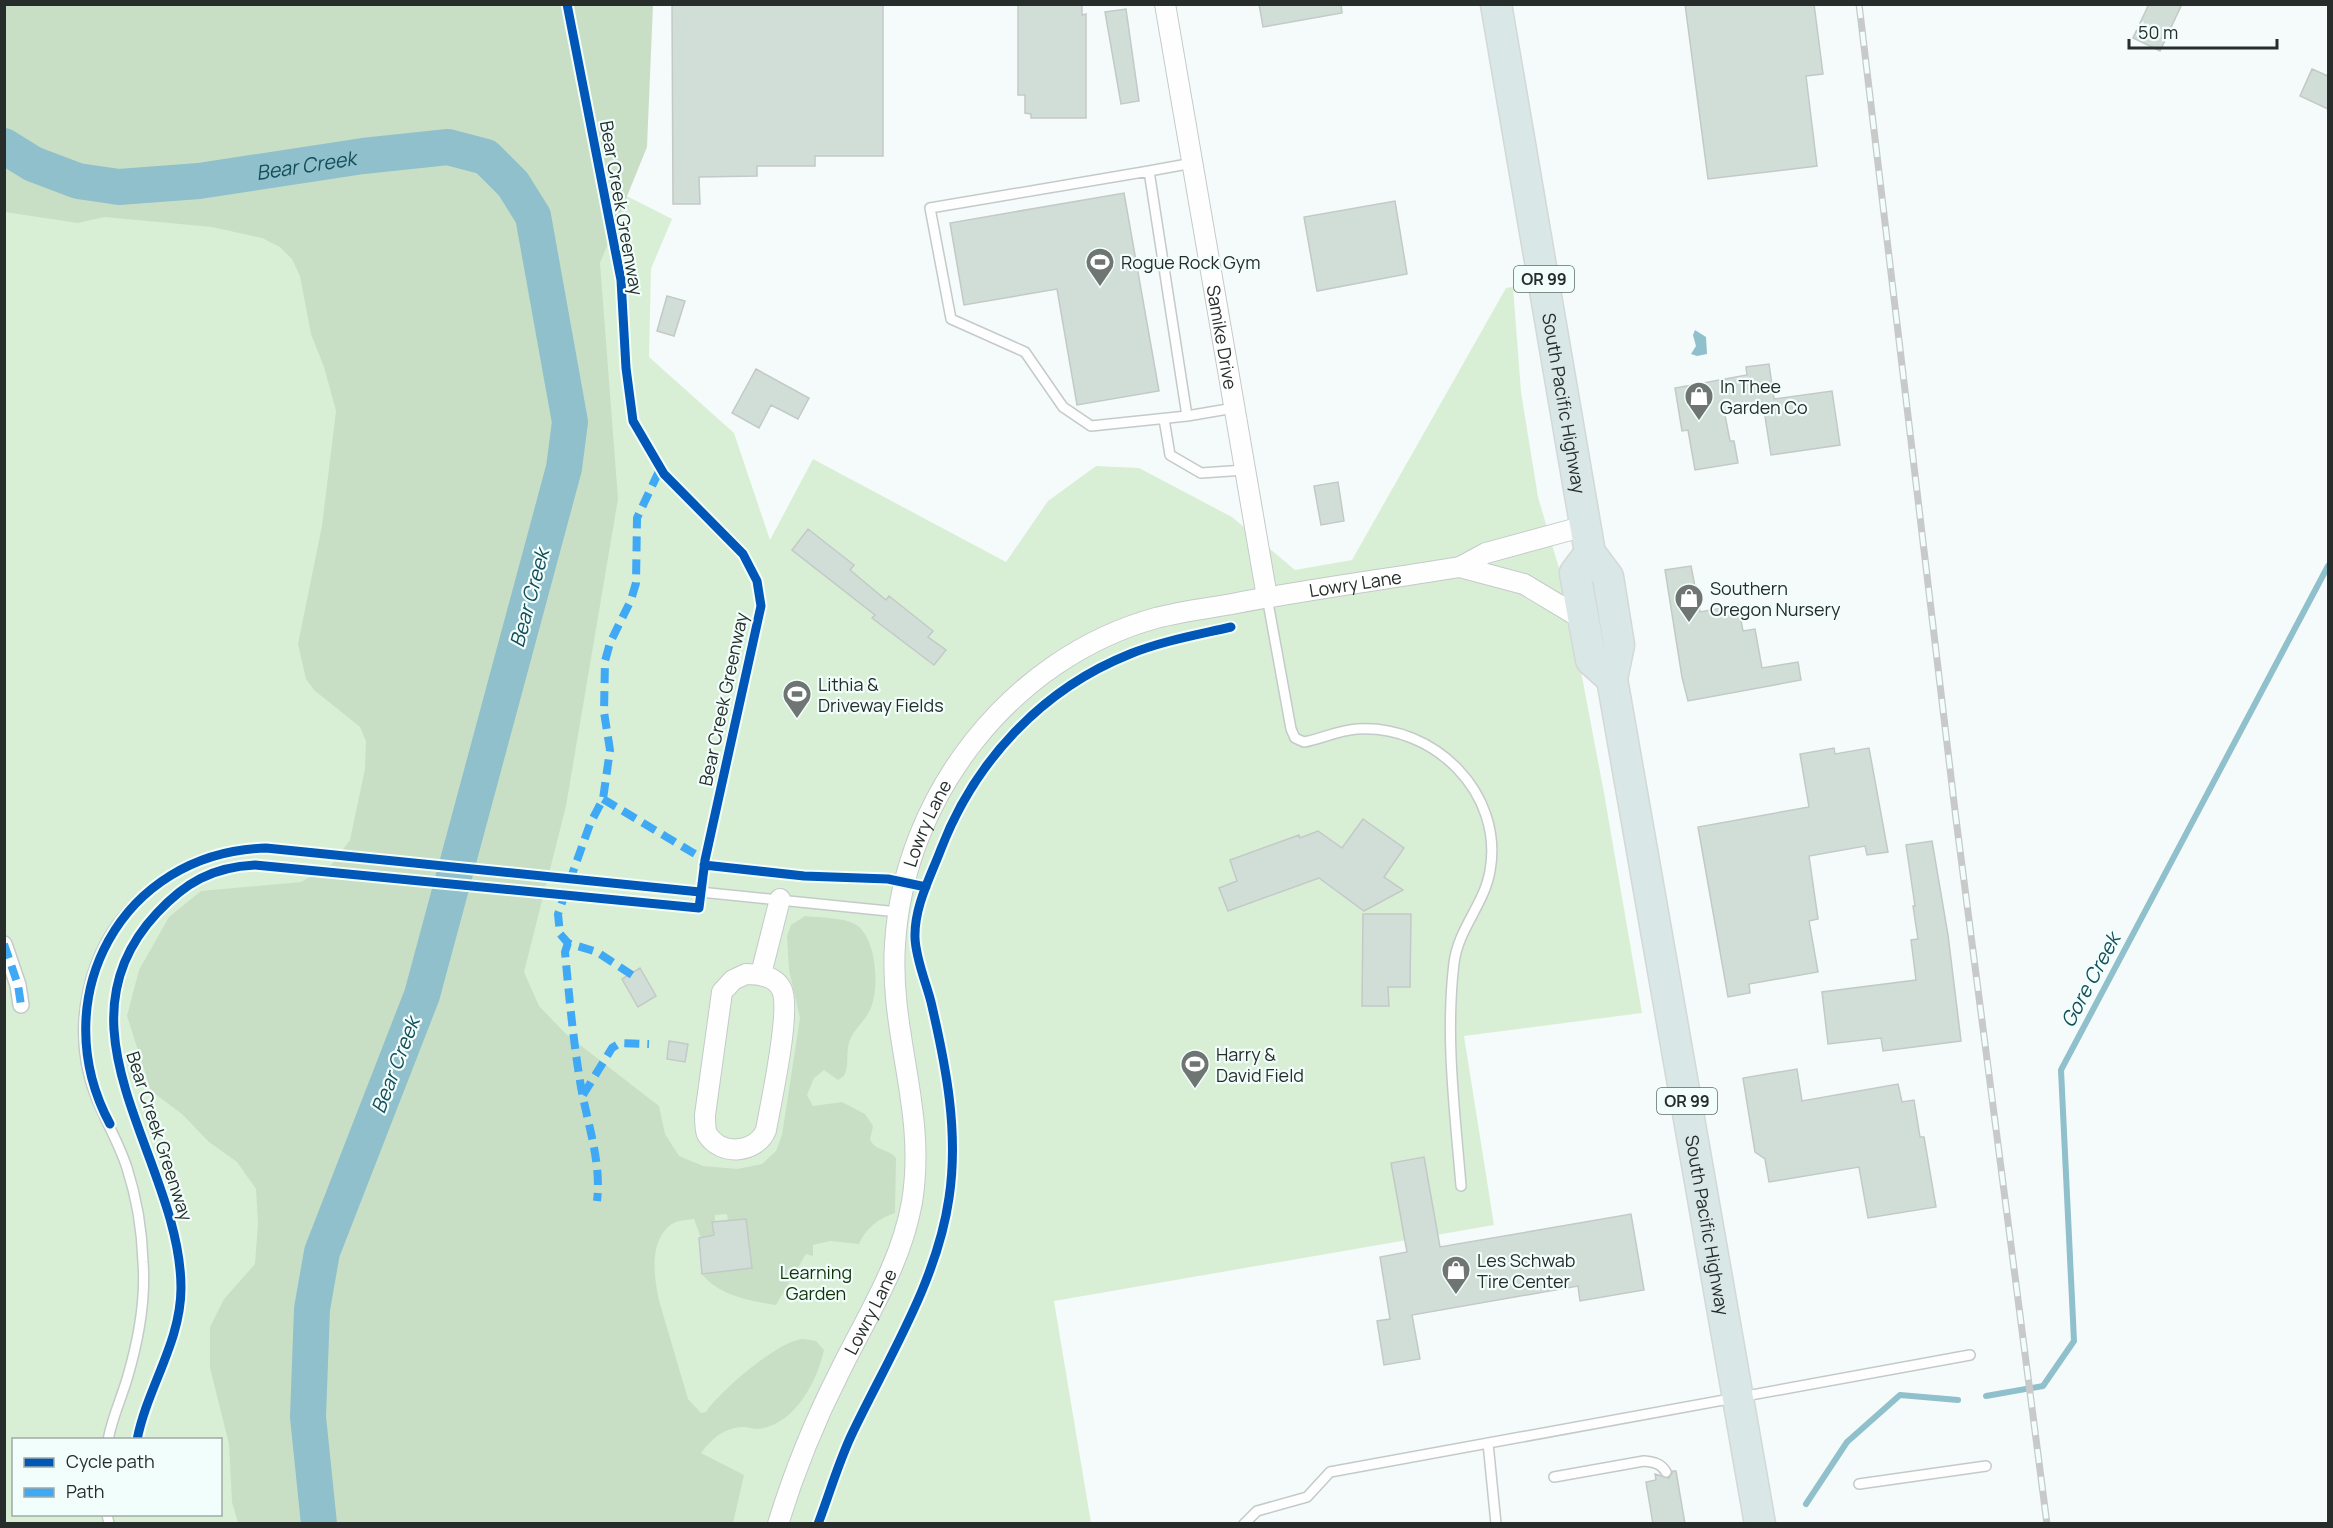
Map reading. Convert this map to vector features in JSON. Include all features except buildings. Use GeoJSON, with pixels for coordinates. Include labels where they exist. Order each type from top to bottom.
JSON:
{"type":"FeatureCollection","features":[{"type":"Feature","properties":{"kind":"main road","name":"South Pacific Highway"},"geometry":{"type":"LineString","coordinates":[[1496,4],[1588,539],[1608,577],[1619,645],[1612,679],[1760,1524]]}},
{"type":"Feature","properties":{"kind":"main road"},"geometry":{"type":"LineString","coordinates":[[1588,539],[1575,573],[1591,660],[1612,679]]}},
{"type":"Feature","properties":{"kind":"street","name":"Samike Drive"},"geometry":{"type":"LineString","coordinates":[[1165,4],[1267,597]]}},
{"type":"Feature","properties":{"kind":"street","name":"Lowry Lane"},"geometry":{"type":"LineString","coordinates":[[777,1524],[800,1460],[838,1374],[894,1263],[911,1206],[915,1176],[915,1112],[895,1002],[893,976],[897,912],[904,878],[936,797],[972,742],[1027,686],[1078,652],[1118,631],[1157,618],[1267,597],[1460,567],[1486,553],[1588,539]]}},
{"type":"Feature","properties":{"kind":"street","name":"Lowry Lane"},"geometry":{"type":"LineString","coordinates":[[1460,567],[1524,584],[1584,620]]}},
{"type":"Feature","properties":{"kind":"street"},"geometry":{"type":"LineString","coordinates":[[761,974],[780,899]]}},
{"type":"Feature","properties":{"kind":"street"},"geometry":{"type":"LineString","coordinates":[[4,945],[18,985],[21,1005]]}},
{"type":"Feature","properties":{"kind":"street"},"geometry":{"type":"LineString","coordinates":[[746,974],[761,974],[775,981],[782,991],[784,1014],[766,1130],[764,1136],[751,1148],[724,1147],[715,1142],[706,1132],[705,1115],[722,992],[733,980],[746,974]]}},
{"type":"Feature","properties":{"kind":"lane"},"geometry":{"type":"LineString","coordinates":[[1193,163],[930,208],[951,319],[1025,352],[1063,407],[1091,426],[1164,419],[1234,408]]}},
{"type":"Feature","properties":{"kind":"lane"},"geometry":{"type":"LineString","coordinates":[[1149,171],[1187,416]]}},
{"type":"Feature","properties":{"kind":"lane"},"geometry":{"type":"LineString","coordinates":[[1164,419],[1170,455],[1201,473],[1245,470]]}},
{"type":"Feature","properties":{"kind":"lane"},"geometry":{"type":"LineString","coordinates":[[1267,597],[1291,729],[1295,738],[1304,742],[1356,729],[1401,735],[1421,742],[1458,769],[1473,787],[1486,811],[1492,848],[1488,879],[1484,895],[1459,940],[1454,964],[1451,1062],[1461,1186]]}},
{"type":"Feature","properties":{"kind":"lane"},"geometry":{"type":"LineString","coordinates":[[109,1438],[138,1340],[144,1264],[140,1225],[127,1168],[116,1137],[96,1098],[86,1059],[85,1006],[98,960],[111,934],[135,904],[155,885],[182,869],[223,852],[252,848],[322,853],[897,912]]}},
{"type":"Feature","properties":{"kind":"lane"},"geometry":{"type":"LineString","coordinates":[[1244,1524],[1257,1511],[1307,1497],[1330,1472],[1970,1355]]}},
{"type":"Feature","properties":{"kind":"lane"},"geometry":{"type":"LineString","coordinates":[[1488,1443],[1496,1524]]}},
{"type":"Feature","properties":{"kind":"lane"},"geometry":{"type":"LineString","coordinates":[[1554,1477],[1644,1461],[1655,1462],[1666,1472]]}},
{"type":"Feature","properties":{"kind":"lane"},"geometry":{"type":"LineString","coordinates":[[1859,1484],[1986,1466]]}},
{"type":"Feature","properties":{"kind":"green space"},"geometry":{"type":"Polygon","coordinates":[[[4,5],[653,5],[647,147],[600,263],[618,499],[566,806],[524,972],[539,1006],[566,1034],[659,1106],[665,1134],[679,1156],[703,1166],[737,1169],[762,1164],[776,1151],[782,1135],[800,1018],[789,970],[787,936],[791,925],[805,916],[837,919],[855,924],[868,940],[872,951],[875,977],[873,1001],[868,1014],[850,1040],[844,1076],[838,1080],[824,1070],[814,1078],[807,1095],[813,1106],[842,1102],[865,1114],[873,1126],[870,1140],[896,1158],[895,1213],[873,1225],[859,1244],[830,1241],[813,1245],[813,1256],[806,1254],[776,1305],[726,1292],[717,1288],[702,1274],[752,1268],[746,1219],[728,1221],[727,1214],[715,1215],[715,1222],[712,1223],[714,1237],[701,1238],[694,1219],[680,1221],[664,1231],[659,1240],[655,1272],[660,1304],[688,1399],[701,1413],[706,1412],[723,1392],[750,1369],[779,1348],[804,1339],[816,1341],[824,1350],[816,1375],[793,1411],[770,1426],[757,1429],[745,1427],[730,1429],[714,1438],[701,1453],[744,1475],[733,1523],[238,1523],[232,1502],[229,1444],[210,1368],[210,1327],[224,1299],[255,1264],[258,1223],[256,1189],[237,1162],[209,1142],[182,1114],[151,1091],[127,1016],[139,970],[169,917],[201,891],[301,882],[332,864],[350,840],[365,769],[366,741],[360,727],[314,690],[306,679],[298,644],[322,526],[336,411],[324,367],[311,334],[300,276],[292,259],[280,247],[262,238],[212,227],[104,217],[78,223],[5,212],[4,5]]]}},
{"type":"Feature","properties":{"kind":"green space","name":"Lithia & Driveway Fields"},"geometry":{"type":"Polygon","coordinates":[[[5,5],[251,5],[672,219],[651,269],[649,357],[734,433],[770,540],[813,459],[1006,562],[1048,501],[1096,466],[1139,468],[1232,517],[1295,570],[1352,560],[1506,288],[1513,287],[1521,392],[1538,497],[1566,592],[1642,1013],[1464,1036],[1494,1225],[1054,1301],[1091,1523],[5,1523],[5,5]]]}},
{"type":"Feature","properties":{"kind":"water"},"geometry":{"type":"Polygon","coordinates":[[[1695,330],[1706,337],[1707,354],[1697,356],[1691,354],[1696,346],[1693,335],[1695,330]]]}},
{"type":"Feature","properties":{"kind":"waterway","name":"Bear Creek"},"geometry":{"type":"LineString","coordinates":[[4,146],[33,164],[78,181],[119,187],[199,181],[363,156],[448,147],[486,157],[513,184],[533,216],[570,422],[564,468],[422,995],[322,1252],[312,1309],[308,1417],[319,1524]]}},
{"type":"Feature","properties":{"kind":"waterway","name":"Gore Creek"},"geometry":{"type":"LineString","coordinates":[[1986,1396],[2043,1386],[2074,1341],[2061,1070],[2328,566]]}},
{"type":"Feature","properties":{"kind":"waterway","name":"Gore Creek"},"geometry":{"type":"LineString","coordinates":[[1806,1504],[1847,1442],[1900,1395],[1958,1400]]}},
{"type":"Feature","properties":{"kind":"railway"},"geometry":{"type":"LineString","coordinates":[[1859,4],[1956,819],[2047,1524]]}},
{"type":"Feature","properties":{"kind":"marked path"},"geometry":{"type":"LineString","coordinates":[[632,975],[597,952],[568,943],[560,934],[558,914],[590,824],[603,799],[610,750],[604,712],[605,661],[610,643],[631,600],[636,583],[637,518],[660,469]]}},
{"type":"Feature","properties":{"kind":"marked path"},"geometry":{"type":"LineString","coordinates":[[603,799],[705,860]]}},
{"type":"Feature","properties":{"kind":"marked path"},"geometry":{"type":"LineString","coordinates":[[568,943],[565,952],[571,1017],[580,1081],[595,1156],[597,1201]]}},
{"type":"Feature","properties":{"kind":"marked path"},"geometry":{"type":"LineString","coordinates":[[4,944],[18,985],[21,1005]]}},
{"type":"Feature","properties":{"kind":"marked path"},"geometry":{"type":"LineString","coordinates":[[583,1095],[612,1048],[620,1043],[649,1044]]}},
{"type":"Feature","properties":{"kind":"cycle path","name":"Bear Creek Greenway"},"geometry":{"type":"LineString","coordinates":[[138,1438],[148,1402],[176,1327],[181,1288],[175,1240],[162,1192],[128,1097],[116,1050],[114,1003],[126,957],[167,902],[200,878],[225,869],[255,865],[699,908],[705,860],[761,606],[757,581],[743,554],[664,474],[633,421],[626,368],[621,280],[567,4]]}},
{"type":"Feature","properties":{"kind":"cycle path"},"geometry":{"type":"LineString","coordinates":[[818,1524],[851,1436],[922,1290],[943,1229],[952,1173],[952,1124],[946,1075],[931,1002],[919,963],[915,926],[924,893],[955,817],[972,786],[1015,732],[1040,708],[1068,687],[1098,669],[1142,649],[1231,627]]}},
{"type":"Feature","properties":{"kind":"cycle path"},"geometry":{"type":"LineString","coordinates":[[110,1124],[92,1076],[86,1029],[92,983],[108,941],[135,904],[171,875],[215,856],[266,848],[700,892]]}},
{"type":"Feature","properties":{"kind":"cycle path"},"geometry":{"type":"LineString","coordinates":[[704,865],[804,876],[888,879],[926,887]]}},
{"type":"Feature","properties":{"kind":"place","name":"Rogue Rock Gym"},"geometry":{"type":"Point","coordinates":[1100,288]}},
{"type":"Feature","properties":{"kind":"place","name":"In Thee Garden Co"},"geometry":{"type":"Point","coordinates":[1699,422]}},
{"type":"Feature","properties":{"kind":"place","name":"Southern Oregon Nursery"},"geometry":{"type":"Point","coordinates":[1689,624]}},
{"type":"Feature","properties":{"kind":"place","name":"Lithia & Driveway Fields"},"geometry":{"type":"Point","coordinates":[797,720]}},
{"type":"Feature","properties":{"kind":"place","name":"Harry & David Field"},"geometry":{"type":"Point","coordinates":[1195,1090]}},
{"type":"Feature","properties":{"kind":"place","name":"Les Schwab Tire Center"},"geometry":{"type":"Point","coordinates":[1456,1296]}},
{"type":"Feature","properties":{"kind":"park label","name":"Learning Garden"},"geometry":{"type":"Point","coordinates":[816,1282]}}]}
